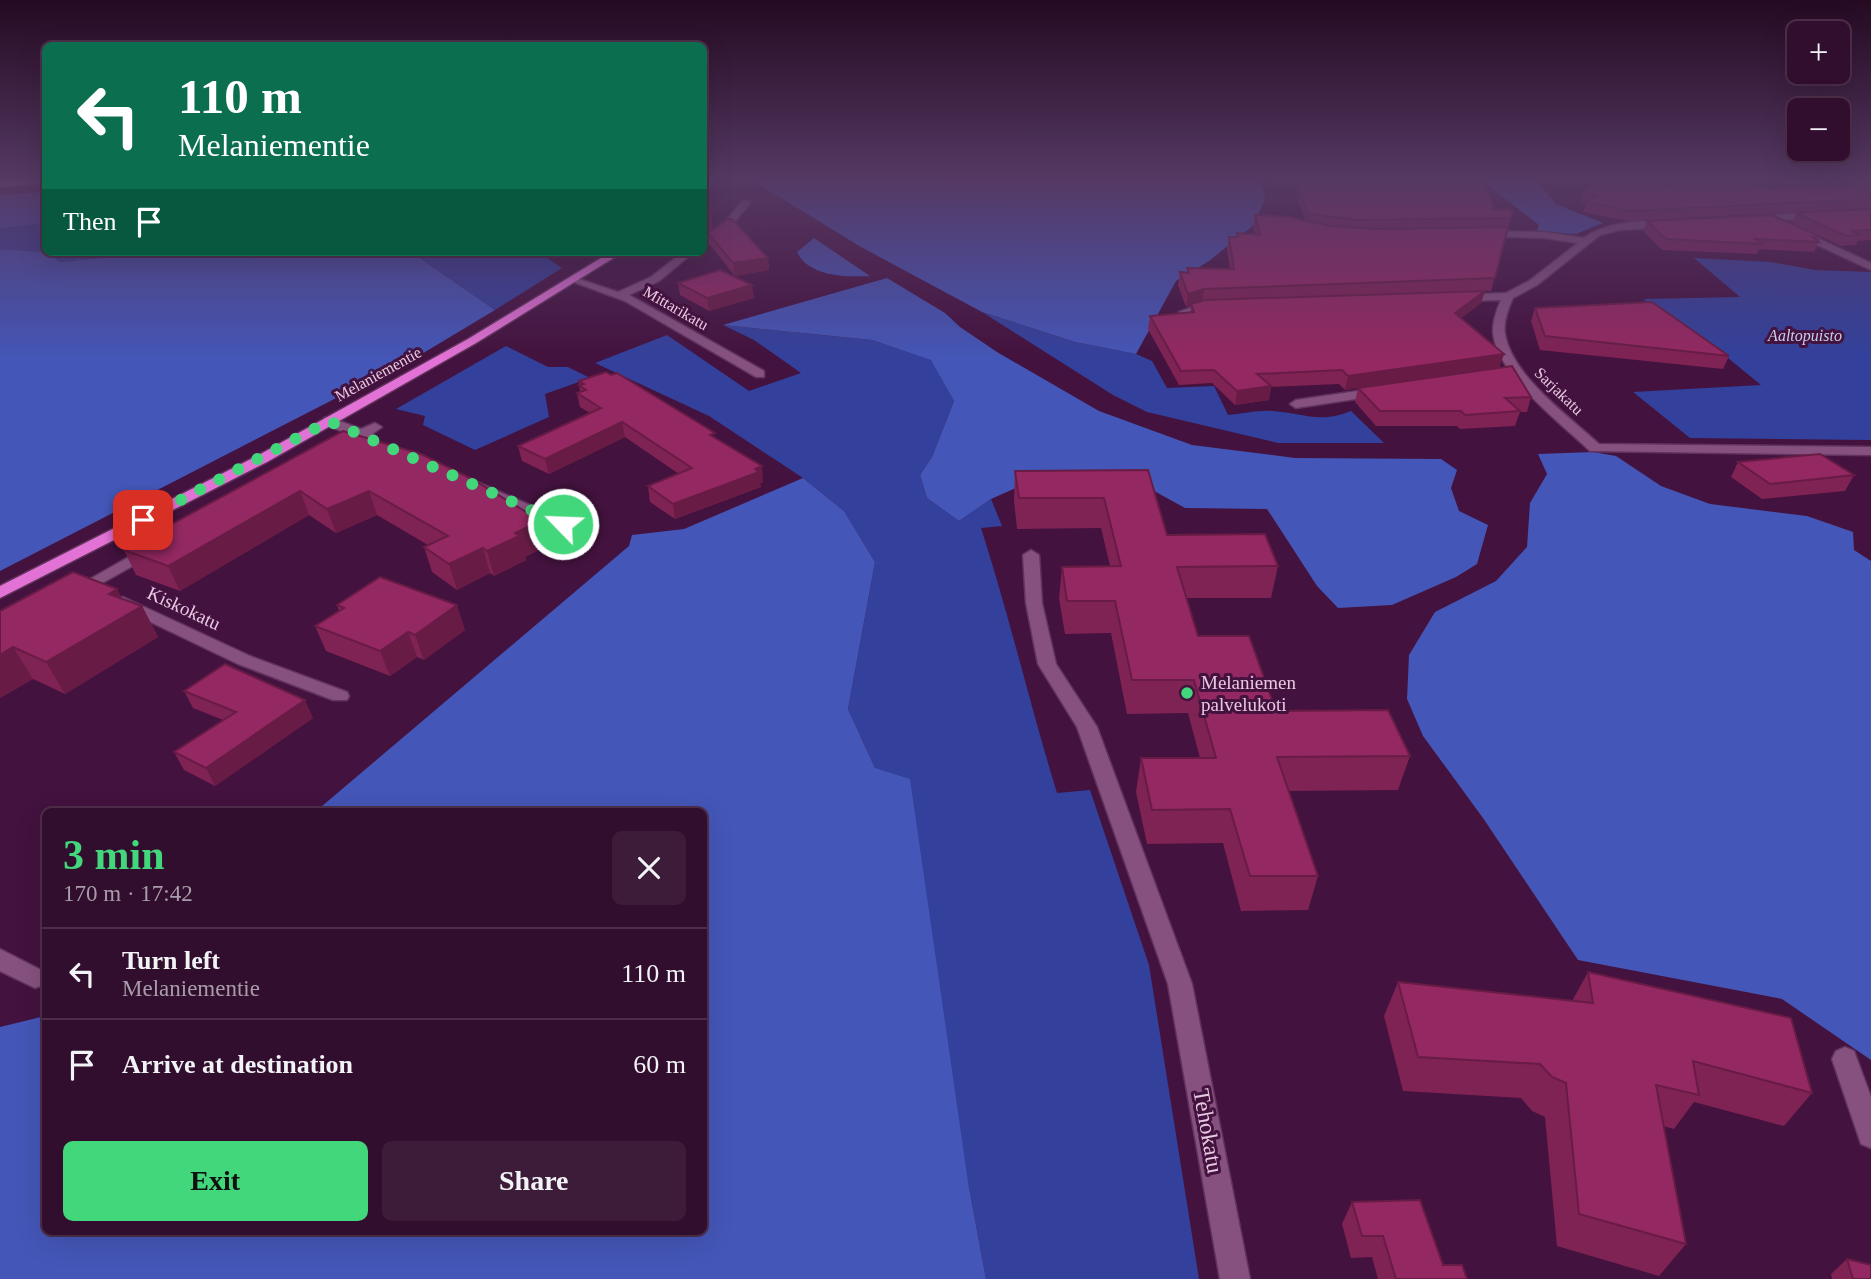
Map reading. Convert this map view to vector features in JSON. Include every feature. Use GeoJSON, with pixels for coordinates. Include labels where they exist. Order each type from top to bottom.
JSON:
{"type":"FeatureCollection","features":[{"type":"Feature","properties":{"kind":"main road","name":"Melaniementie"},"geometry":{"type":"LineString","coordinates":[[0,593],[329,421],[472,341],[612,256]]}},
{"type":"Feature","properties":{"kind":"street"},"geometry":{"type":"LineString","coordinates":[[1575,240],[1584,241]]}},
{"type":"Feature","properties":{"kind":"street"},"geometry":{"type":"LineString","coordinates":[[1814,240],[1871,267]]}},
{"type":"Feature","properties":{"kind":"street"},"geometry":{"type":"LineString","coordinates":[[1456,298],[1508,296],[1533,283],[1584,241]]}},
{"type":"Feature","properties":{"kind":"street"},"geometry":{"type":"LineString","coordinates":[[618,296],[654,279],[685,256]]}},
{"type":"Feature","properties":{"kind":"street","name":"Mittarikatu"},"geometry":{"type":"LineString","coordinates":[[573,280],[618,296],[760,374]]}},
{"type":"Feature","properties":{"kind":"street","name":"Sarjakatu"},"geometry":{"type":"LineString","coordinates":[[1508,296],[1500,319],[1499,338],[1511,373],[1595,448],[1871,451]]}},
{"type":"Feature","properties":{"kind":"street"},"geometry":{"type":"LineString","coordinates":[[1185,313],[1202,307],[1226,306]]}},
{"type":"Feature","properties":{"kind":"street"},"geometry":{"type":"LineString","coordinates":[[1296,404],[1394,390]]}},
{"type":"Feature","properties":{"kind":"street"},"geometry":{"type":"LineString","coordinates":[[329,421],[369,431],[386,445]]}},
{"type":"Feature","properties":{"kind":"street"},"geometry":{"type":"LineString","coordinates":[[326,454],[369,431]]}},
{"type":"Feature","properties":{"kind":"street"},"geometry":{"type":"LineString","coordinates":[[462,479],[573,528]]}},
{"type":"Feature","properties":{"kind":"street","name":"Kiskokatu"},"geometry":{"type":"LineString","coordinates":[[169,540],[84,587],[157,617],[244,660],[340,696]]}},
{"type":"Feature","properties":{"kind":"street","name":"Tehokatu"},"geometry":{"type":"LineString","coordinates":[[1031,555],[1034,603],[1047,664],[1087,727],[1180,984],[1235,1279]]}},
{"type":"Feature","properties":{"kind":"street"},"geometry":{"type":"LineString","coordinates":[[0,959],[35,978]]}},
{"type":"Feature","properties":{"kind":"street"},"geometry":{"type":"LineString","coordinates":[[1844,1059],[1871,1135]]}},
{"type":"Feature","properties":{"kind":"green space"},"geometry":{"type":"Polygon","coordinates":[[[0,240],[42,240],[42,252],[0,249],[0,240]]]}},
{"type":"Feature","properties":{"kind":"green space"},"geometry":{"type":"Polygon","coordinates":[[[52,256],[113,256],[110,257],[60,262],[52,256]]]}},
{"type":"Feature","properties":{"kind":"green space"},"geometry":{"type":"Polygon","coordinates":[[[417,256],[544,256],[562,268],[495,310],[417,256]]]}},
{"type":"Feature","properties":{"kind":"green space","name":"Aaltopuisto"},"geometry":{"type":"Polygon","coordinates":[[[1694,258],[1771,262],[1815,270],[1871,272],[1871,440],[1690,438],[1633,392],[1761,385],[1706,340],[1643,299],[1740,297],[1694,258]]]}},
{"type":"Feature","properties":{"kind":"green space"},"geometry":{"type":"Polygon","coordinates":[[[982,312],[1075,342],[1136,354],[1152,361],[1167,388],[1214,386],[1228,415],[1267,411],[1330,417],[1351,411],[1384,443],[1278,443],[1147,412],[1113,395],[982,312]]]}},
{"type":"Feature","properties":{"kind":"green space"},"geometry":{"type":"Polygon","coordinates":[[[723,325],[872,340],[932,360],[954,401],[932,457],[920,475],[927,498],[959,521],[991,499],[1002,526],[981,528],[1057,793],[1090,790],[1149,965],[1199,1279],[986,1279],[968,1182],[875,768],[848,709],[875,562],[844,511],[803,478],[709,416],[595,363],[667,335],[749,391],[801,373],[754,340],[723,325]]]}},
{"type":"Feature","properties":{"kind":"green space"},"geometry":{"type":"Polygon","coordinates":[[[506,346],[548,367],[568,367],[590,378],[545,394],[549,417],[475,450],[423,425],[425,416],[396,409],[506,346]]]}},
{"type":"Feature","properties":{"kind":"shaded area"},"geometry":{"type":"Polygon","coordinates":[[[812,240],[816,240],[870,276],[819,271],[803,260],[797,252],[812,240]]]}},
{"type":"Feature","properties":{"kind":"shaded area"},"geometry":{"type":"Polygon","coordinates":[[[849,240],[1236,240],[1209,261],[1176,281],[1136,354],[1075,342],[982,312],[849,240]]]}},
{"type":"Feature","properties":{"kind":"shaded area"},"geometry":{"type":"Polygon","coordinates":[[[0,249],[42,252],[42,256],[52,256],[60,262],[113,256],[417,256],[495,310],[420,355],[0,571],[0,249]]]}},
{"type":"Feature","properties":{"kind":"shaded area"},"geometry":{"type":"Polygon","coordinates":[[[887,278],[945,313],[960,327],[997,352],[1099,411],[1192,445],[1295,458],[1441,459],[1457,470],[1451,488],[1459,511],[1488,525],[1477,564],[1456,577],[1392,605],[1338,608],[1317,586],[1267,509],[1185,508],[1145,486],[1034,480],[991,499],[959,521],[927,498],[920,475],[932,457],[954,401],[931,360],[872,340],[723,325],[887,278]]]}},
{"type":"Feature","properties":{"kind":"shaded area"},"geometry":{"type":"Polygon","coordinates":[[[1593,452],[1616,456],[1661,486],[1710,504],[1807,516],[1853,532],[1854,550],[1871,561],[1871,1060],[1782,999],[1578,960],[1483,818],[1423,736],[1407,699],[1409,655],[1435,612],[1496,581],[1527,547],[1530,503],[1547,474],[1538,454],[1593,452]]]}},
{"type":"Feature","properties":{"kind":"shaded area"},"geometry":{"type":"Polygon","coordinates":[[[803,478],[844,511],[875,562],[848,709],[875,768],[910,779],[968,1182],[986,1279],[0,1279],[0,1027],[42,1017],[42,1235],[707,1235],[707,808],[320,808],[629,546],[632,535],[684,529],[803,478]]]}},
{"type":"Feature","properties":{"kind":"building"},"geometry":{"type":"Polygon","coordinates":[[[714,240],[751,240],[768,258],[733,263],[714,240]]]}},
{"type":"Feature","properties":{"kind":"building"},"geometry":{"type":"Polygon","coordinates":[[[1229,240],[1505,240],[1495,278],[1204,289],[1188,294],[1180,272],[1189,273],[1187,268],[1234,269],[1229,240]]]}},
{"type":"Feature","properties":{"kind":"building"},"geometry":{"type":"Polygon","coordinates":[[[1679,240],[1756,240],[1761,244],[1679,240]]]}},
{"type":"Feature","properties":{"kind":"building"},"geometry":{"type":"Polygon","coordinates":[[[1770,240],[1816,240],[1819,242],[1770,240]]]}},
{"type":"Feature","properties":{"kind":"building"},"geometry":{"type":"Polygon","coordinates":[[[720,270],[752,285],[707,298],[678,283],[720,270]]]}},
{"type":"Feature","properties":{"kind":"building"},"geometry":{"type":"Polygon","coordinates":[[[1485,291],[1455,313],[1504,354],[1348,376],[1342,370],[1257,374],[1271,386],[1237,391],[1214,370],[1181,371],[1150,316],[1194,312],[1191,304],[1205,300],[1485,291]]]}},
{"type":"Feature","properties":{"kind":"building"},"geometry":{"type":"Polygon","coordinates":[[[1652,302],[1729,356],[1545,336],[1535,308],[1652,302]]]}},
{"type":"Feature","properties":{"kind":"building"},"geometry":{"type":"Polygon","coordinates":[[[1512,366],[1531,397],[1505,398],[1520,411],[1465,415],[1461,411],[1380,411],[1358,388],[1512,366]]]}},
{"type":"Feature","properties":{"kind":"building"},"geometry":{"type":"Polygon","coordinates":[[[606,372],[611,375],[617,373],[715,433],[710,435],[762,466],[755,469],[759,472],[673,504],[648,486],[692,468],[622,422],[545,459],[518,446],[601,408],[577,393],[586,390],[579,385],[584,384],[579,381],[606,372]]]}},
{"type":"Feature","properties":{"kind":"building"},"geometry":{"type":"Polygon","coordinates":[[[343,431],[421,454],[472,479],[541,521],[515,533],[519,536],[487,551],[483,548],[449,564],[424,547],[448,536],[369,491],[327,509],[300,491],[168,566],[124,550],[343,431]]]}},
{"type":"Feature","properties":{"kind":"building"},"geometry":{"type":"Polygon","coordinates":[[[1820,454],[1854,475],[1770,484],[1738,462],[1820,454]]]}},
{"type":"Feature","properties":{"kind":"building"},"geometry":{"type":"Polygon","coordinates":[[[1148,470],[1167,535],[1265,534],[1278,566],[1177,567],[1198,636],[1249,636],[1276,711],[1388,710],[1410,756],[1277,757],[1318,876],[1250,876],[1230,809],[1152,810],[1141,758],[1216,758],[1194,680],[1132,680],[1115,601],[1067,601],[1062,567],[1121,566],[1104,498],[1019,498],[1015,471],[1148,470]]]}},
{"type":"Feature","properties":{"kind":"building"},"geometry":{"type":"Polygon","coordinates":[[[73,572],[117,589],[109,594],[142,606],[46,662],[13,647],[0,655],[0,611],[73,572]]]}},
{"type":"Feature","properties":{"kind":"building"},"geometry":{"type":"Polygon","coordinates":[[[380,577],[457,605],[415,635],[408,632],[380,651],[315,626],[344,608],[337,605],[380,577]]]}},
{"type":"Feature","properties":{"kind":"building"},"geometry":{"type":"Polygon","coordinates":[[[225,664],[305,700],[206,768],[174,752],[236,712],[184,691],[225,664]]]}},
{"type":"Feature","properties":{"kind":"building"},"geometry":{"type":"Polygon","coordinates":[[[1588,972],[1791,1018],[1812,1093],[1693,1061],[1699,1095],[1656,1085],[1686,1244],[1579,1214],[1566,1083],[1552,1077],[1540,1064],[1418,1057],[1398,982],[1593,1003],[1588,972]]]}},
{"type":"Feature","properties":{"kind":"building"},"geometry":{"type":"Polygon","coordinates":[[[1420,1200],[1443,1265],[1462,1265],[1467,1279],[1396,1279],[1383,1236],[1362,1236],[1352,1202],[1420,1200]]]}},
{"type":"Feature","properties":{"kind":"building"},"geometry":{"type":"Polygon","coordinates":[[[1847,1259],[1871,1265],[1871,1279],[1853,1279],[1847,1259]]]}},
{"type":"Feature","properties":{"kind":"place","name":"Melaniemen palvelukoti"},"geometry":{"type":"Point","coordinates":[1187,693]}},
{"type":"Feature","properties":{"kind":"route"},"geometry":{"type":"LineString","coordinates":[[143,520],[329,421],[563,524]]}}]}
